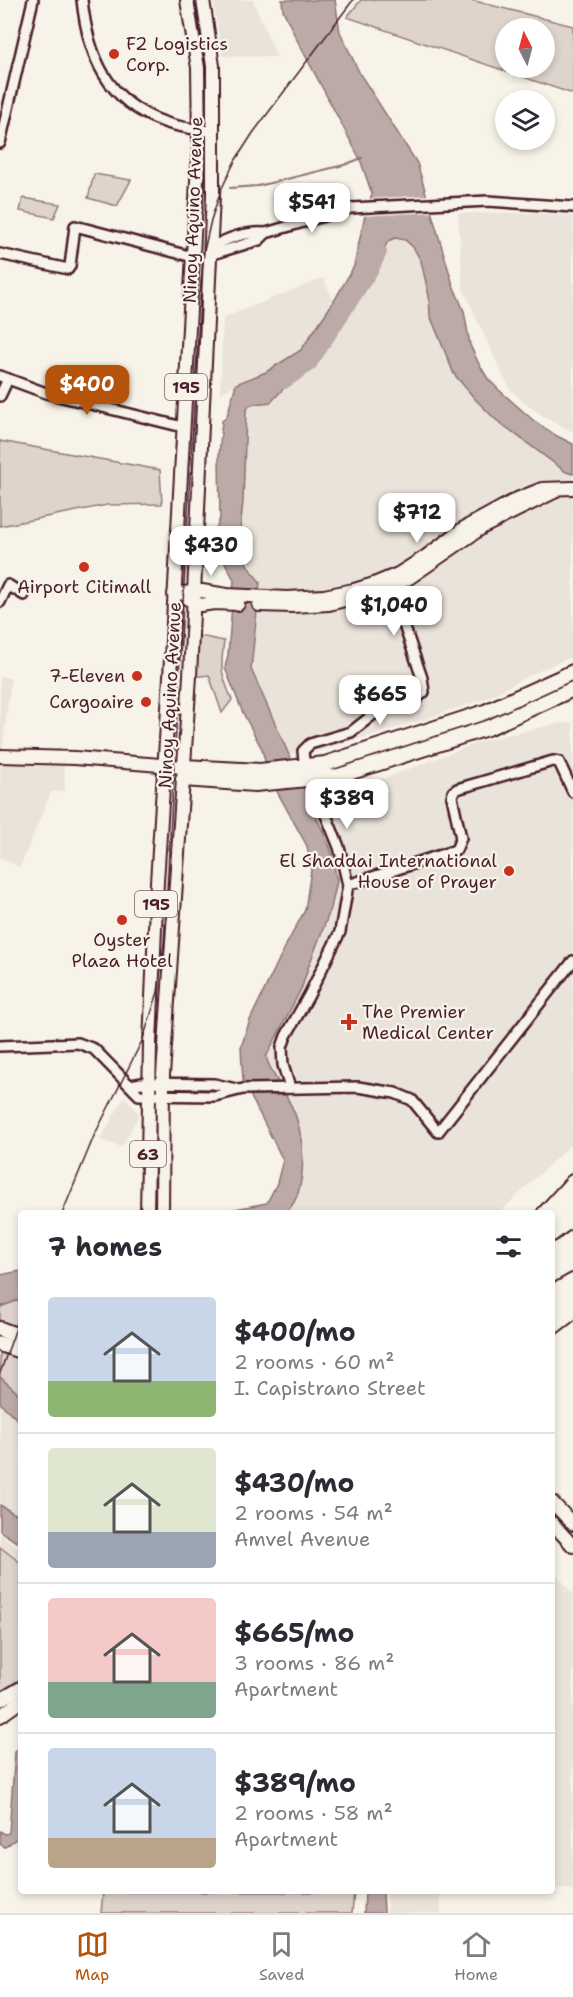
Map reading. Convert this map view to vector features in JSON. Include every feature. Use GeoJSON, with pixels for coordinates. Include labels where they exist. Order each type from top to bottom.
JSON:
{"type":"FeatureCollection","features":[{"type":"Feature","properties":{"kind":"highway"},"geometry":{"type":"LineString","coordinates":[[305,774],[485,712],[573,672]]}},
{"type":"Feature","properties":{"kind":"highway"},"geometry":{"type":"LineString","coordinates":[[183,773],[262,777],[353,772],[483,730],[573,689]]}},
{"type":"Feature","properties":{"kind":"highway"},"geometry":{"type":"LineString","coordinates":[[548,1210],[573,1182]]}},
{"type":"Feature","properties":{"kind":"highway"},"geometry":{"type":"LineString","coordinates":[[555,1221],[573,1201]]}},
{"type":"Feature","properties":{"kind":"highway"},"geometry":{"type":"LineString","coordinates":[[555,1232],[573,1218]]}},
{"type":"Feature","properties":{"kind":"highway"},"geometry":{"type":"LineString","coordinates":[[0,1329],[18,1336]]}},
{"type":"Feature","properties":{"kind":"highway"},"geometry":{"type":"LineString","coordinates":[[0,1344],[18,1350]]}},
{"type":"Feature","properties":{"kind":"main road","name":"Ninoy Aquino Avenue"},"geometry":{"type":"LineString","coordinates":[[147,1210],[156,882],[199,130],[198,68],[187,0]]}},
{"type":"Feature","properties":{"kind":"main road","name":"Ninoy Aquino Avenue"},"geometry":{"type":"LineString","coordinates":[[162,1210],[163,1089],[194,596],[211,252],[213,66],[203,0]]}},
{"type":"Feature","properties":{"kind":"main road"},"geometry":{"type":"LineString","coordinates":[[193,255],[211,252]]}},
{"type":"Feature","properties":{"kind":"main road"},"geometry":{"type":"LineString","coordinates":[[174,594],[194,596],[201,604],[223,599],[292,606],[329,604],[362,597],[415,574],[483,527],[519,508],[549,496],[560,488],[573,488]]}},
{"type":"Feature","properties":{"kind":"main road"},"geometry":{"type":"LineString","coordinates":[[560,488],[573,495]]}},
{"type":"Feature","properties":{"kind":"main road"},"geometry":{"type":"LineString","coordinates":[[0,756],[75,758],[164,765],[183,773]]}},
{"type":"Feature","properties":{"kind":"main road"},"geometry":{"type":"LineString","coordinates":[[555,1290],[573,1280]]}},
{"type":"Feature","properties":{"kind":"main road"},"geometry":{"type":"LineString","coordinates":[[555,1303],[573,1292]]}},
{"type":"Feature","properties":{"kind":"main road"},"geometry":{"type":"LineString","coordinates":[[555,1315],[573,1302]]}},
{"type":"Feature","properties":{"kind":"main road"},"geometry":{"type":"LineString","coordinates":[[555,1327],[573,1313]]}},
{"type":"Feature","properties":{"kind":"main road"},"geometry":{"type":"LineString","coordinates":[[555,1505],[573,1524]]}},
{"type":"Feature","properties":{"kind":"main road"},"geometry":{"type":"LineString","coordinates":[[555,1525],[573,1546]]}},
{"type":"Feature","properties":{"kind":"main road"},"geometry":{"type":"LineString","coordinates":[[0,1700],[18,1690]]}},
{"type":"Feature","properties":{"kind":"main road"},"geometry":{"type":"LineString","coordinates":[[0,1716],[18,1703]]}},
{"type":"Feature","properties":{"kind":"street"},"geometry":{"type":"LineString","coordinates":[[0,143],[33,0]]}},
{"type":"Feature","properties":{"kind":"street"},"geometry":{"type":"LineString","coordinates":[[82,0],[84,22],[94,58],[103,76],[114,90],[129,104],[147,115],[165,122],[214,132]]}},
{"type":"Feature","properties":{"kind":"street"},"geometry":{"type":"LineString","coordinates":[[211,252],[216,253],[259,240],[266,233],[351,208],[488,201],[573,207]]}},
{"type":"Feature","properties":{"kind":"street"},"geometry":{"type":"LineString","coordinates":[[0,254],[68,269],[75,226],[193,255]]}},
{"type":"Feature","properties":{"kind":"street"},"geometry":{"type":"LineString","coordinates":[[0,396],[4,377],[46,393],[183,427]]}},
{"type":"Feature","properties":{"kind":"street"},"geometry":{"type":"LineString","coordinates":[[287,1088],[282,1047],[340,932],[348,885],[339,847],[305,774],[303,751],[310,744],[351,732],[379,710],[417,698],[424,692],[422,678],[390,583]]}},
{"type":"Feature","properties":{"kind":"street"},"geometry":{"type":"LineString","coordinates":[[0,602],[8,585],[24,595]]}},
{"type":"Feature","properties":{"kind":"street"},"geometry":{"type":"LineString","coordinates":[[348,885],[456,850],[461,838],[452,797],[453,792],[457,789],[553,761],[559,762],[573,792]]}},
{"type":"Feature","properties":{"kind":"street"},"geometry":{"type":"LineString","coordinates":[[0,1046],[78,1043],[86,1045],[94,1049],[139,1095],[149,1089],[214,1096],[241,1089],[358,1087],[404,1095],[412,1100],[438,1132],[573,962]]}},
{"type":"Feature","properties":{"kind":"shaded area"},"geometry":{"type":"Polygon","coordinates":[[[213,0],[253,0],[277,57],[222,56],[213,0]]]}},
{"type":"Feature","properties":{"kind":"shaded area"},"geometry":{"type":"Polygon","coordinates":[[[282,0],[335,0],[340,32],[360,74],[417,163],[453,285],[464,311],[470,345],[479,364],[488,379],[533,420],[573,444],[573,474],[566,472],[495,419],[454,374],[430,315],[429,296],[421,261],[413,247],[405,240],[395,238],[388,241],[379,260],[363,280],[311,359],[271,402],[254,404],[246,411],[243,502],[239,539],[241,553],[260,582],[251,669],[331,850],[337,881],[331,908],[302,987],[266,1057],[294,1112],[300,1131],[303,1157],[301,1183],[288,1210],[229,1210],[267,1203],[277,1183],[283,1160],[243,1081],[241,1047],[250,1020],[305,910],[311,870],[307,846],[269,777],[262,749],[243,713],[225,668],[234,580],[218,549],[214,535],[220,518],[219,456],[222,421],[227,416],[236,384],[266,372],[301,350],[334,301],[354,266],[372,194],[360,159],[283,10],[282,0]]]}},
{"type":"Feature","properties":{"kind":"shaded area"},"geometry":{"type":"Polygon","coordinates":[[[361,0],[471,0],[542,18],[495,18],[495,67],[347,17],[361,0]]]}},
{"type":"Feature","properties":{"kind":"shaded area"},"geometry":{"type":"Polygon","coordinates":[[[555,21],[573,26],[573,94],[526,78],[555,78],[555,21]]]}},
{"type":"Feature","properties":{"kind":"shaded area"},"geometry":{"type":"Polygon","coordinates":[[[94,174],[131,180],[117,206],[88,198],[94,174]]]}},
{"type":"Feature","properties":{"kind":"shaded area"},"geometry":{"type":"Polygon","coordinates":[[[23,198],[60,204],[54,218],[20,211],[23,198]]]}},
{"type":"Feature","properties":{"kind":"shaded area"},"geometry":{"type":"Polygon","coordinates":[[[458,213],[537,213],[573,216],[573,432],[524,403],[511,390],[504,378],[463,289],[458,213]]]}},
{"type":"Feature","properties":{"kind":"shaded area"},"geometry":{"type":"Polygon","coordinates":[[[395,238],[405,240],[413,247],[421,261],[429,296],[430,315],[454,374],[495,419],[566,472],[573,474],[573,656],[536,672],[489,697],[423,720],[311,753],[289,754],[251,669],[260,582],[240,546],[246,411],[254,404],[271,402],[311,359],[363,280],[379,260],[388,240],[395,238]]]}},
{"type":"Feature","properties":{"kind":"shaded area"},"geometry":{"type":"Polygon","coordinates":[[[323,278],[334,301],[301,350],[266,372],[236,384],[220,394],[223,318],[323,278]]]}},
{"type":"Feature","properties":{"kind":"shaded area"},"geometry":{"type":"Polygon","coordinates":[[[0,441],[160,470],[162,504],[107,505],[0,526],[0,441]]]}},
{"type":"Feature","properties":{"kind":"shaded area"},"geometry":{"type":"Polygon","coordinates":[[[195,635],[224,641],[222,671],[232,700],[222,713],[209,675],[193,677],[195,635]]]}},
{"type":"Feature","properties":{"kind":"shaded area"},"geometry":{"type":"Polygon","coordinates":[[[0,676],[11,679],[2,751],[0,751],[0,676]]]}},
{"type":"Feature","properties":{"kind":"shaded area"},"geometry":{"type":"Polygon","coordinates":[[[560,723],[573,723],[573,1142],[502,1210],[288,1210],[292,1207],[300,1133],[297,1119],[269,1068],[266,1057],[302,987],[331,908],[337,881],[331,850],[307,795],[343,794],[482,741],[560,723]]]}},
{"type":"Feature","properties":{"kind":"shaded area"},"geometry":{"type":"Polygon","coordinates":[[[0,761],[64,765],[65,791],[51,792],[20,867],[0,858],[0,761]]]}},
{"type":"Feature","properties":{"kind":"shaded area"},"geometry":{"type":"Polygon","coordinates":[[[125,1096],[139,1114],[122,1147],[100,1140],[125,1096]]]}},
{"type":"Feature","properties":{"kind":"shaded area"},"geometry":{"type":"Polygon","coordinates":[[[18,1272],[18,1300],[0,1307],[0,1275],[18,1272]]]}},
{"type":"Feature","properties":{"kind":"shaded area"},"geometry":{"type":"Polygon","coordinates":[[[18,1300],[18,1317],[5,1354],[18,1359],[18,1393],[0,1377],[0,1307],[18,1300]]]}},
{"type":"Feature","properties":{"kind":"shaded area"},"geometry":{"type":"Polygon","coordinates":[[[0,1377],[18,1393],[18,1420],[0,1403],[0,1377]]]}},
{"type":"Feature","properties":{"kind":"shaded area"},"geometry":{"type":"Polygon","coordinates":[[[0,1403],[18,1420],[18,1514],[0,1505],[0,1403]]]}},
{"type":"Feature","properties":{"kind":"shaded area"},"geometry":{"type":"Polygon","coordinates":[[[0,1505],[18,1514],[18,1542],[0,1531],[0,1505]]]}},
{"type":"Feature","properties":{"kind":"shaded area"},"geometry":{"type":"Polygon","coordinates":[[[0,1534],[18,1548],[18,1561],[0,1547],[0,1534]]]}},
{"type":"Feature","properties":{"kind":"shaded area"},"geometry":{"type":"Polygon","coordinates":[[[0,1547],[18,1561],[18,1680],[0,1692],[0,1547]]]}},
{"type":"Feature","properties":{"kind":"shaded area"},"geometry":{"type":"Polygon","coordinates":[[[555,1572],[573,1595],[573,1890],[555,1888],[555,1572]]]}},
{"type":"Feature","properties":{"kind":"shaded area"},"geometry":{"type":"Polygon","coordinates":[[[18,1748],[18,1836],[5,1847],[0,1844],[0,1831],[5,1834],[9,1833],[15,1752],[18,1748]]]}},
{"type":"Feature","properties":{"kind":"shaded area"},"geometry":{"type":"Polygon","coordinates":[[[103,1894],[354,1894],[352,1913],[101,1913],[103,1894]]]}},
{"type":"Feature","properties":{"kind":"shaded area"},"geometry":{"type":"Polygon","coordinates":[[[365,1894],[383,1894],[384,1913],[364,1913],[365,1894]]]}},
{"type":"Feature","properties":{"kind":"shaded area"},"geometry":{"type":"Polygon","coordinates":[[[387,1894],[440,1894],[441,1913],[387,1913],[387,1894]]]}},
{"type":"Feature","properties":{"kind":"pier"},"geometry":{"type":"Polygon","coordinates":[[[430,195],[436,212],[361,216],[367,199],[430,195]]]}},
{"type":"Feature","properties":{"kind":"waterway"},"geometry":{"type":"LineString","coordinates":[[230,188],[258,186],[344,165],[362,158]]}},
{"type":"Feature","properties":{"kind":"waterway"},"geometry":{"type":"LineString","coordinates":[[284,382],[310,364],[372,269],[380,252]]}},
{"type":"Feature","properties":{"kind":"tram line"},"geometry":{"type":"LineString","coordinates":[[64,1210],[94,1136],[143,1039],[158,992],[164,943],[201,282],[204,251],[211,220],[221,190],[235,161],[253,133],[353,0]]}},
{"type":"Feature","properties":{"kind":"tram line"},"geometry":{"type":"LineString","coordinates":[[0,1373],[18,1322]]}},
{"type":"Feature","properties":{"kind":"place","name":"F2 Logistics Corp."},"geometry":{"type":"Point","coordinates":[114,54]}},
{"type":"Feature","properties":{"kind":"place","name":"Airport Citimall"},"geometry":{"type":"Point","coordinates":[84,567]}},
{"type":"Feature","properties":{"kind":"place","name":"7-Eleven"},"geometry":{"type":"Point","coordinates":[137,676]}},
{"type":"Feature","properties":{"kind":"place","name":"Cargoaire"},"geometry":{"type":"Point","coordinates":[146,702]}},
{"type":"Feature","properties":{"kind":"place","name":"El Shaddai International House of Prayer"},"geometry":{"type":"Point","coordinates":[509,871]}},
{"type":"Feature","properties":{"kind":"place","name":"Oyster Plaza Hotel"},"geometry":{"type":"Point","coordinates":[122,920]}},
{"type":"Feature","properties":{"kind":"place","name":"The Premier Medical Center"},"geometry":{"type":"Point","coordinates":[349,1022]}}]}
